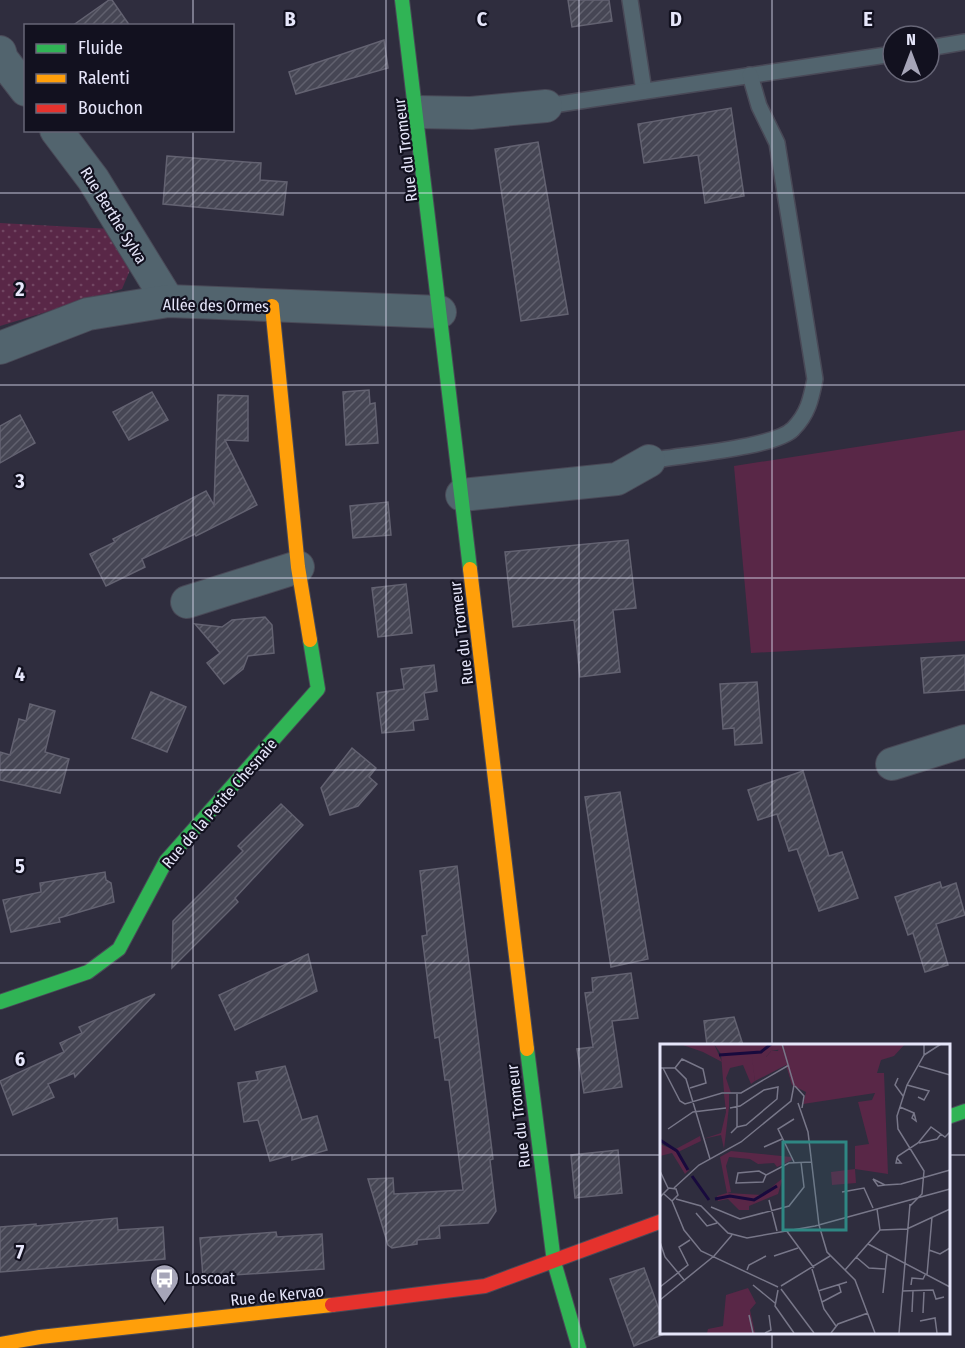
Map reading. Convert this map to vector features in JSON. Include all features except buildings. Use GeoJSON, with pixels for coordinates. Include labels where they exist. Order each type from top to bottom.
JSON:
{"type":"FeatureCollection","features":[{"type":"Feature","properties":{"kind":"main road","name":"Rue du Tromeur"},"geometry":{"type":"LineString","coordinates":[[402,0],[554,1262],[579,1348]]}},
{"type":"Feature","properties":{"kind":"main road","name":"Rue de la Petite Chesnaie"},"geometry":{"type":"LineString","coordinates":[[0,1002],[88,972],[102,964],[119,949],[166,861],[318,689],[298,567],[272,306]]}},
{"type":"Feature","properties":{"kind":"main road"},"geometry":{"type":"LineString","coordinates":[[950,1116],[965,1111]]}},
{"type":"Feature","properties":{"kind":"main road","name":"Rue de Kervao"},"geometry":{"type":"LineString","coordinates":[[0,1344],[41,1342],[485,1286],[660,1222]]}},
{"type":"Feature","properties":{"kind":"street"},"geometry":{"type":"LineString","coordinates":[[0,52],[2,59],[24,87]]}},
{"type":"Feature","properties":{"kind":"street"},"geometry":{"type":"LineString","coordinates":[[417,112],[471,113],[546,106]]}},
{"type":"Feature","properties":{"kind":"street","name":"Rue Berthe Sylva"},"geometry":{"type":"LineString","coordinates":[[58,132],[93,179],[168,301]]}},
{"type":"Feature","properties":{"kind":"street","name":"Allée des Ormes"},"geometry":{"type":"LineString","coordinates":[[0,348],[88,314],[168,301],[440,312]]}},
{"type":"Feature","properties":{"kind":"street"},"geometry":{"type":"LineString","coordinates":[[462,495],[617,478],[649,461]]}},
{"type":"Feature","properties":{"kind":"street"},"geometry":{"type":"LineString","coordinates":[[187,602],[298,567]]}},
{"type":"Feature","properties":{"kind":"street"},"geometry":{"type":"LineString","coordinates":[[892,764],[965,741]]}},
{"type":"Feature","properties":{"kind":"lane"},"geometry":{"type":"LineString","coordinates":[[630,0],[645,91]]}},
{"type":"Feature","properties":{"kind":"lane"},"geometry":{"type":"LineString","coordinates":[[941,46],[965,42]]}},
{"type":"Feature","properties":{"kind":"lane"},"geometry":{"type":"LineString","coordinates":[[546,106],[881,56]]}},
{"type":"Feature","properties":{"kind":"lane"},"geometry":{"type":"LineString","coordinates":[[649,461],[772,441],[792,430],[810,407],[814,379],[777,143],[759,106],[750,75]]}},
{"type":"Feature","properties":{"kind":"shaded area"},"geometry":{"type":"Polygon","coordinates":[[[0,223],[112,229],[130,270],[122,289],[0,326],[0,223]]]}},
{"type":"Feature","properties":{"kind":"shaded area"},"geometry":{"type":"Polygon","coordinates":[[[965,430],[965,641],[751,653],[734,466],[965,430]]]}},
{"type":"Feature","properties":{"kind":"traffic: fast"},"geometry":{"type":"LineString","coordinates":[[402,0],[470,569]]}},
{"type":"Feature","properties":{"kind":"traffic: fast"},"geometry":{"type":"LineString","coordinates":[[0,1002],[88,972],[119,949],[166,861],[318,689],[310,640]]}},
{"type":"Feature","properties":{"kind":"traffic: fast"},"geometry":{"type":"LineString","coordinates":[[527,1049],[554,1262],[579,1348]]}},
{"type":"Feature","properties":{"kind":"traffic: fast"},"geometry":{"type":"LineString","coordinates":[[950,1116],[965,1111]]}},
{"type":"Feature","properties":{"kind":"traffic: slow"},"geometry":{"type":"LineString","coordinates":[[272,306],[298,567],[310,640]]}},
{"type":"Feature","properties":{"kind":"traffic: slow"},"geometry":{"type":"LineString","coordinates":[[470,569],[527,1049]]}},
{"type":"Feature","properties":{"kind":"traffic: slow"},"geometry":{"type":"LineString","coordinates":[[0,1344],[40,1337],[332,1305]]}},
{"type":"Feature","properties":{"kind":"traffic: jam"},"geometry":{"type":"LineString","coordinates":[[332,1305],[485,1286],[660,1222]]}},
{"type":"Feature","properties":{"kind":"place","name":"Loscoat"},"geometry":{"type":"Point","coordinates":[164,1304]}}]}
